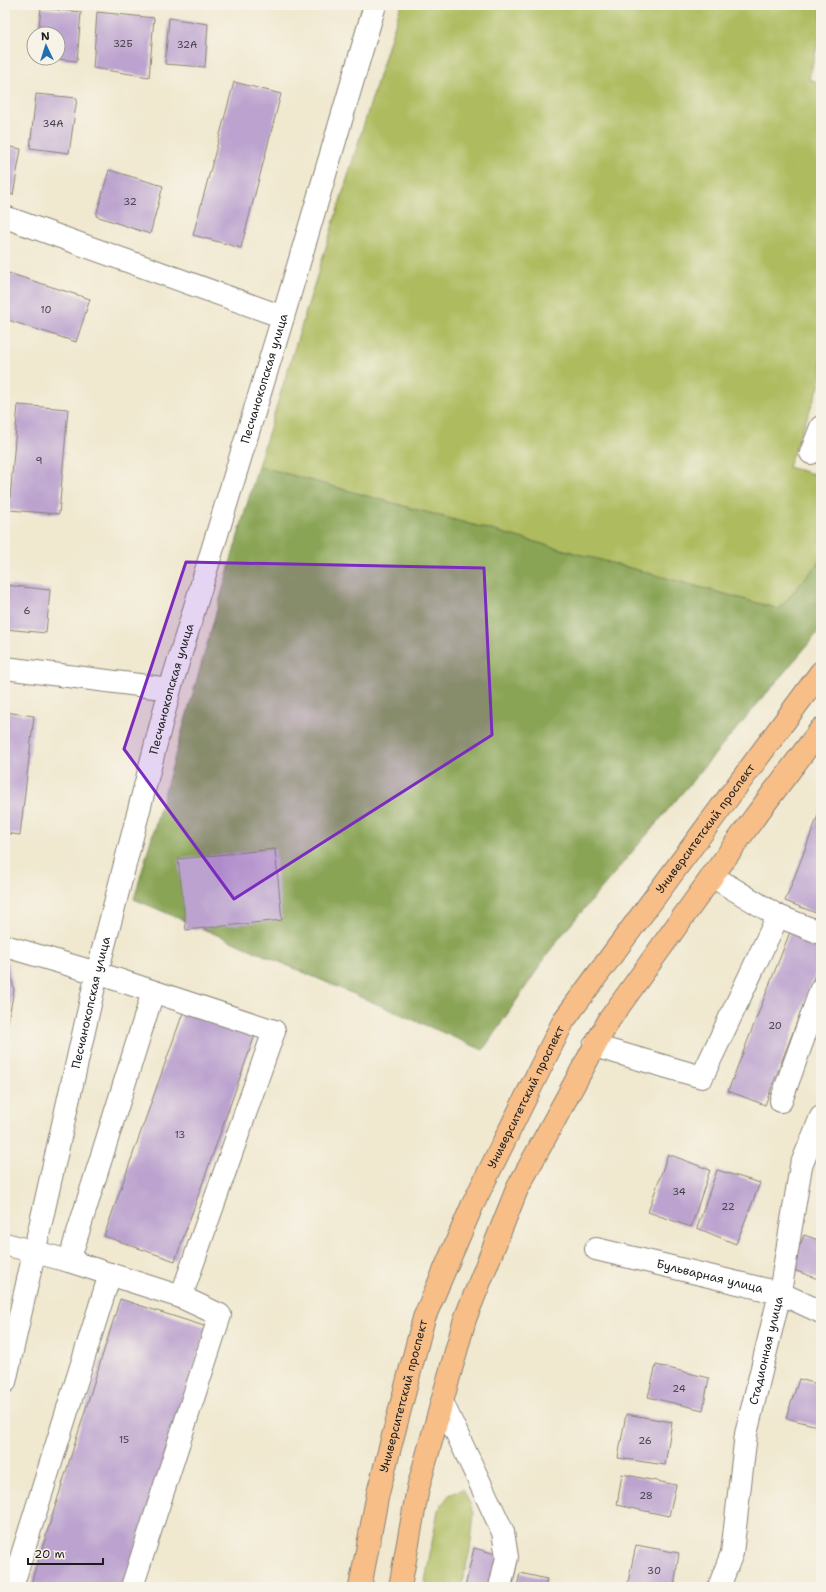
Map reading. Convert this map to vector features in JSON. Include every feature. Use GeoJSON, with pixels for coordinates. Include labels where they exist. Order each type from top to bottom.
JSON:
{"type":"FeatureCollection","features":[{"type":"Feature","properties":{"kind":"highway","name":"Университетский проспект"},"geometry":{"type":"LineString","coordinates":[[360,1587],[378,1493],[424,1318],[472,1206],[564,1020],[821,672]]}},
{"type":"Feature","properties":{"kind":"highway"},"geometry":{"type":"LineString","coordinates":[[400,1587],[418,1488],[465,1319],[517,1190],[609,1020],[712,876],[821,729]]}},
{"type":"Feature","properties":{"kind":"street","name":"Песчанокопская улица"},"geometry":{"type":"LineString","coordinates":[[5,1382],[97,973],[170,689],[375,5]]}},
{"type":"Feature","properties":{"kind":"street"},"geometry":{"type":"LineString","coordinates":[[5,217],[283,316]]}},
{"type":"Feature","properties":{"kind":"street"},"geometry":{"type":"LineString","coordinates":[[811,453],[821,427]]}},
{"type":"Feature","properties":{"kind":"street"},"geometry":{"type":"LineString","coordinates":[[5,668],[170,689]]}},
{"type":"Feature","properties":{"kind":"street"},"geometry":{"type":"LineString","coordinates":[[712,876],[778,916],[821,933]]}},
{"type":"Feature","properties":{"kind":"street"},"geometry":{"type":"LineString","coordinates":[[594,1046],[702,1077],[778,916]]}},
{"type":"Feature","properties":{"kind":"street"},"geometry":{"type":"LineString","coordinates":[[5,946],[97,973],[274,1031],[181,1297]]}},
{"type":"Feature","properties":{"kind":"street"},"geometry":{"type":"LineString","coordinates":[[781,1101],[821,989]]}},
{"type":"Feature","properties":{"kind":"street"},"geometry":{"type":"LineString","coordinates":[[69,1260],[153,992]]}},
{"type":"Feature","properties":{"kind":"street","name":"Стадионная улица"},"geometry":{"type":"LineString","coordinates":[[719,1587],[732,1553],[746,1434],[780,1293],[801,1166],[821,1117]]}},
{"type":"Feature","properties":{"kind":"street"},"geometry":{"type":"LineString","coordinates":[[5,1244],[34,1250],[69,1260],[181,1297],[220,1315],[132,1587]]}},
{"type":"Feature","properties":{"kind":"street","name":"Бульварная улица"},"geometry":{"type":"LineString","coordinates":[[596,1249],[780,1293],[821,1312]]}},
{"type":"Feature","properties":{"kind":"street"},"geometry":{"type":"LineString","coordinates":[[12,1587],[110,1274]]}},
{"type":"Feature","properties":{"kind":"street"},"geometry":{"type":"LineString","coordinates":[[442,1402],[503,1532],[507,1557],[500,1587]]}},
{"type":"Feature","properties":{"kind":"highlighted area"},"geometry":{"type":"Polygon","coordinates":[[[186,562],[484,568],[492,735],[234,899],[124,749],[186,562]]]}},
{"type":"Feature","properties":{"kind":"green space"},"geometry":{"type":"Polygon","coordinates":[[[401,5],[821,5],[821,31],[809,79],[821,83],[821,381],[788,467],[821,476],[821,560],[779,609],[258,466],[401,5]]]}},
{"type":"Feature","properties":{"kind":"green space"},"geometry":{"type":"Polygon","coordinates":[[[258,466],[779,609],[821,560],[821,629],[556,942],[483,1050],[134,899],[258,466]]]}},
{"type":"Feature","properties":{"kind":"green space"},"geometry":{"type":"Polygon","coordinates":[[[463,1489],[474,1513],[470,1550],[461,1587],[424,1587],[438,1510],[449,1495],[463,1489]]]}},
{"type":"Feature","properties":{"kind":"building"},"geometry":{"type":"Polygon","coordinates":[[[41,8],[81,12],[77,61],[66,60],[66,26],[39,26],[41,8]]]}},
{"type":"Feature","properties":{"kind":"building"},"geometry":{"type":"Polygon","coordinates":[[[97,12],[154,18],[149,77],[93,68],[97,12]]]}},
{"type":"Feature","properties":{"kind":"building"},"geometry":{"type":"Polygon","coordinates":[[[169,18],[208,24],[205,67],[165,64],[169,18]]]}},
{"type":"Feature","properties":{"kind":"building"},"geometry":{"type":"Polygon","coordinates":[[[234,82],[281,94],[241,248],[193,235],[234,82]]]}},
{"type":"Feature","properties":{"kind":"building"},"geometry":{"type":"Polygon","coordinates":[[[36,94],[77,98],[69,153],[30,148],[36,94]]]}},
{"type":"Feature","properties":{"kind":"building"},"geometry":{"type":"Polygon","coordinates":[[[5,146],[21,149],[13,195],[5,193],[5,146]]]}},
{"type":"Feature","properties":{"kind":"building"},"geometry":{"type":"Polygon","coordinates":[[[109,170],[163,186],[150,234],[96,216],[109,170]]]}},
{"type":"Feature","properties":{"kind":"building"},"geometry":{"type":"Polygon","coordinates":[[[5,272],[90,299],[76,342],[5,319],[5,272]]]}},
{"type":"Feature","properties":{"kind":"building"},"geometry":{"type":"Polygon","coordinates":[[[18,405],[68,409],[59,514],[9,510],[18,405]]]}},
{"type":"Feature","properties":{"kind":"building"},"geometry":{"type":"Polygon","coordinates":[[[5,585],[50,590],[46,633],[5,629],[5,585]]]}},
{"type":"Feature","properties":{"kind":"building"},"geometry":{"type":"Polygon","coordinates":[[[5,712],[34,716],[20,835],[5,833],[5,712]]]}},
{"type":"Feature","properties":{"kind":"building"},"geometry":{"type":"Polygon","coordinates":[[[821,808],[821,915],[785,901],[821,808]]]}},
{"type":"Feature","properties":{"kind":"building"},"geometry":{"type":"Polygon","coordinates":[[[275,849],[282,920],[186,930],[178,859],[275,849]]]}},
{"type":"Feature","properties":{"kind":"building"},"geometry":{"type":"Polygon","coordinates":[[[790,932],[821,944],[821,959],[765,1105],[728,1091],[790,932]]]}},
{"type":"Feature","properties":{"kind":"building"},"geometry":{"type":"Polygon","coordinates":[[[5,961],[8,962],[14,990],[7,1027],[5,1027],[5,961]]]}},
{"type":"Feature","properties":{"kind":"building"},"geometry":{"type":"Polygon","coordinates":[[[185,1007],[256,1032],[175,1261],[104,1236],[185,1007]]]}},
{"type":"Feature","properties":{"kind":"building"},"geometry":{"type":"Polygon","coordinates":[[[668,1154],[710,1170],[691,1227],[648,1212],[668,1154]]]}},
{"type":"Feature","properties":{"kind":"building"},"geometry":{"type":"Polygon","coordinates":[[[717,1170],[760,1183],[736,1244],[697,1228],[717,1170]]]}},
{"type":"Feature","properties":{"kind":"building"},"geometry":{"type":"Polygon","coordinates":[[[804,1235],[821,1241],[821,1280],[791,1269],[804,1235]]]}},
{"type":"Feature","properties":{"kind":"building"},"geometry":{"type":"Polygon","coordinates":[[[120,1299],[207,1327],[123,1587],[30,1587],[120,1299]]]}},
{"type":"Feature","properties":{"kind":"building"},"geometry":{"type":"Polygon","coordinates":[[[656,1365],[709,1378],[703,1410],[648,1397],[656,1365]]]}},
{"type":"Feature","properties":{"kind":"building"},"geometry":{"type":"Polygon","coordinates":[[[799,1379],[821,1385],[821,1427],[786,1418],[799,1379]]]}},
{"type":"Feature","properties":{"kind":"building"},"geometry":{"type":"Polygon","coordinates":[[[626,1414],[672,1422],[665,1465],[618,1458],[626,1414]]]}},
{"type":"Feature","properties":{"kind":"building"},"geometry":{"type":"Polygon","coordinates":[[[622,1474],[676,1485],[669,1516],[617,1505],[622,1474]]]}},
{"type":"Feature","properties":{"kind":"building"},"geometry":{"type":"Polygon","coordinates":[[[636,1545],[679,1553],[674,1587],[627,1587],[636,1545]]]}},
{"type":"Feature","properties":{"kind":"building"},"geometry":{"type":"Polygon","coordinates":[[[474,1548],[518,1560],[512,1587],[465,1587],[474,1548]]]}},
{"type":"Feature","properties":{"kind":"building"},"geometry":{"type":"Polygon","coordinates":[[[520,1573],[547,1579],[545,1587],[517,1587],[520,1573]]]}}]}
